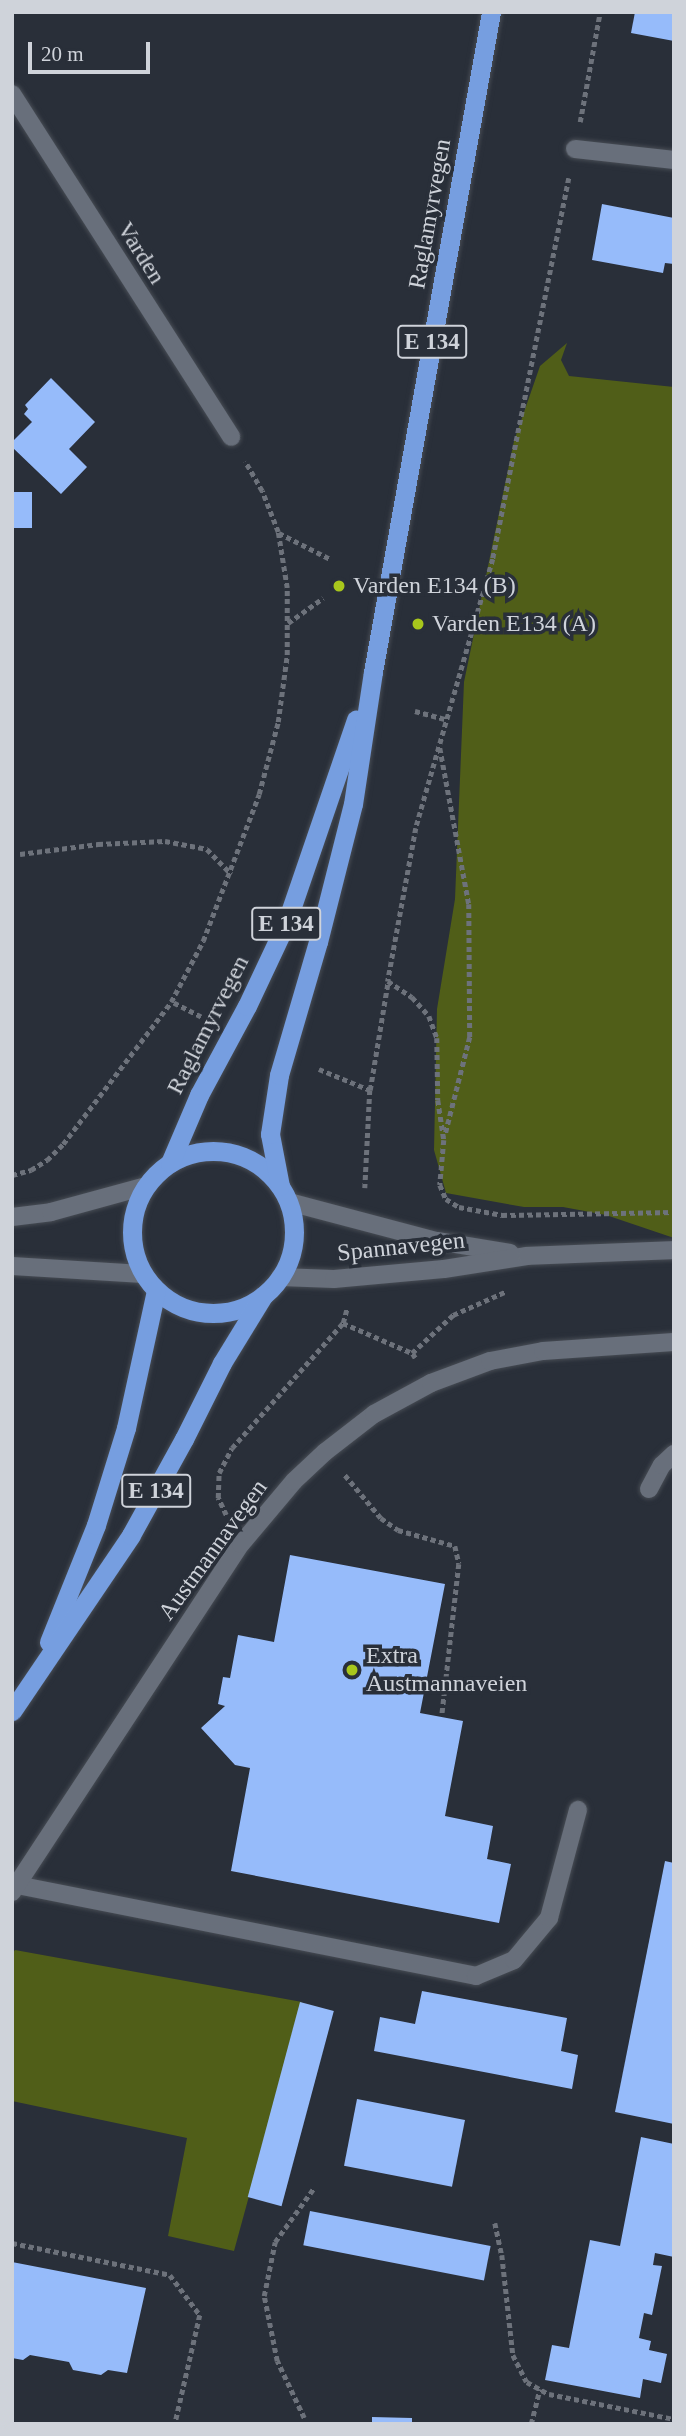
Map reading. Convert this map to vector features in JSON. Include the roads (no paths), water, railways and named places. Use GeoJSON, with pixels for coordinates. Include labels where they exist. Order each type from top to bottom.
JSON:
{"type":"FeatureCollection","features":[{"type":"Feature","properties":{"kind":"highway","name":"Raglamyrvegen"},"geometry":{"type":"LineString","coordinates":[[284,1194],[270,1134],[279,1075],[318,942],[353,804],[373,671],[491,12]]}},
{"type":"Feature","properties":{"kind":"highway","name":"Raglamyrvegen"},"geometry":{"type":"LineString","coordinates":[[170,1163],[199,1095],[247,1006],[287,921],[373,671]]}},
{"type":"Feature","properties":{"kind":"highway","name":"E 134"},"geometry":{"type":"LineString","coordinates":[[12,1712],[131,1535],[222,1363],[264,1295],[280,1277],[291,1253],[294,1228],[284,1194],[263,1168],[242,1156],[217,1150],[192,1153],[170,1163],[146,1186],[136,1207],[132,1230],[134,1252],[143,1274],[156,1290],[175,1304],[197,1311],[221,1313],[244,1307],[264,1295]]}},
{"type":"Feature","properties":{"kind":"highway","name":"E 134"},"geometry":{"type":"LineString","coordinates":[[34,1679],[96,1525],[119,1452],[156,1290]]}},
{"type":"Feature","properties":{"kind":"street","name":"Varden"},"geometry":{"type":"LineString","coordinates":[[12,94],[231,437]]}},
{"type":"Feature","properties":{"kind":"street"},"geometry":{"type":"LineString","coordinates":[[575,149],[674,160]]}},
{"type":"Feature","properties":{"kind":"street"},"geometry":{"type":"LineString","coordinates":[[12,1217],[51,1212],[146,1186]]}},
{"type":"Feature","properties":{"kind":"street","name":"Spannavegen"},"geometry":{"type":"LineString","coordinates":[[284,1194],[437,1241],[527,1256]]}},
{"type":"Feature","properties":{"kind":"street","name":"Spannavegen"},"geometry":{"type":"LineString","coordinates":[[280,1277],[334,1279],[444,1269],[527,1256],[674,1250]]}},
{"type":"Feature","properties":{"kind":"street"},"geometry":{"type":"LineString","coordinates":[[12,1266],[143,1274]]}},
{"type":"Feature","properties":{"kind":"street","name":"Austmannavegen"},"geometry":{"type":"LineString","coordinates":[[15,1888],[241,1544],[294,1481],[325,1452],[374,1414],[431,1383],[490,1361],[543,1350],[674,1342]]}},
{"type":"Feature","properties":{"kind":"street"},"geometry":{"type":"LineString","coordinates":[[649,1489],[662,1465],[674,1454]]}},
{"type":"Feature","properties":{"kind":"street"},"geometry":{"type":"LineString","coordinates":[[15,1888],[476,1976],[514,1960],[549,1918],[578,1810]]}},
{"type":"Feature","properties":{"kind":"place","name":"Varden E134 (B)"},"geometry":{"type":"Point","coordinates":[339,586]}},
{"type":"Feature","properties":{"kind":"place","name":"Varden E134 (A)"},"geometry":{"type":"Point","coordinates":[418,624]}},
{"type":"Feature","properties":{"kind":"place","name":"Extra Austmannaveien"},"geometry":{"type":"Point","coordinates":[352,1670]}}]}
